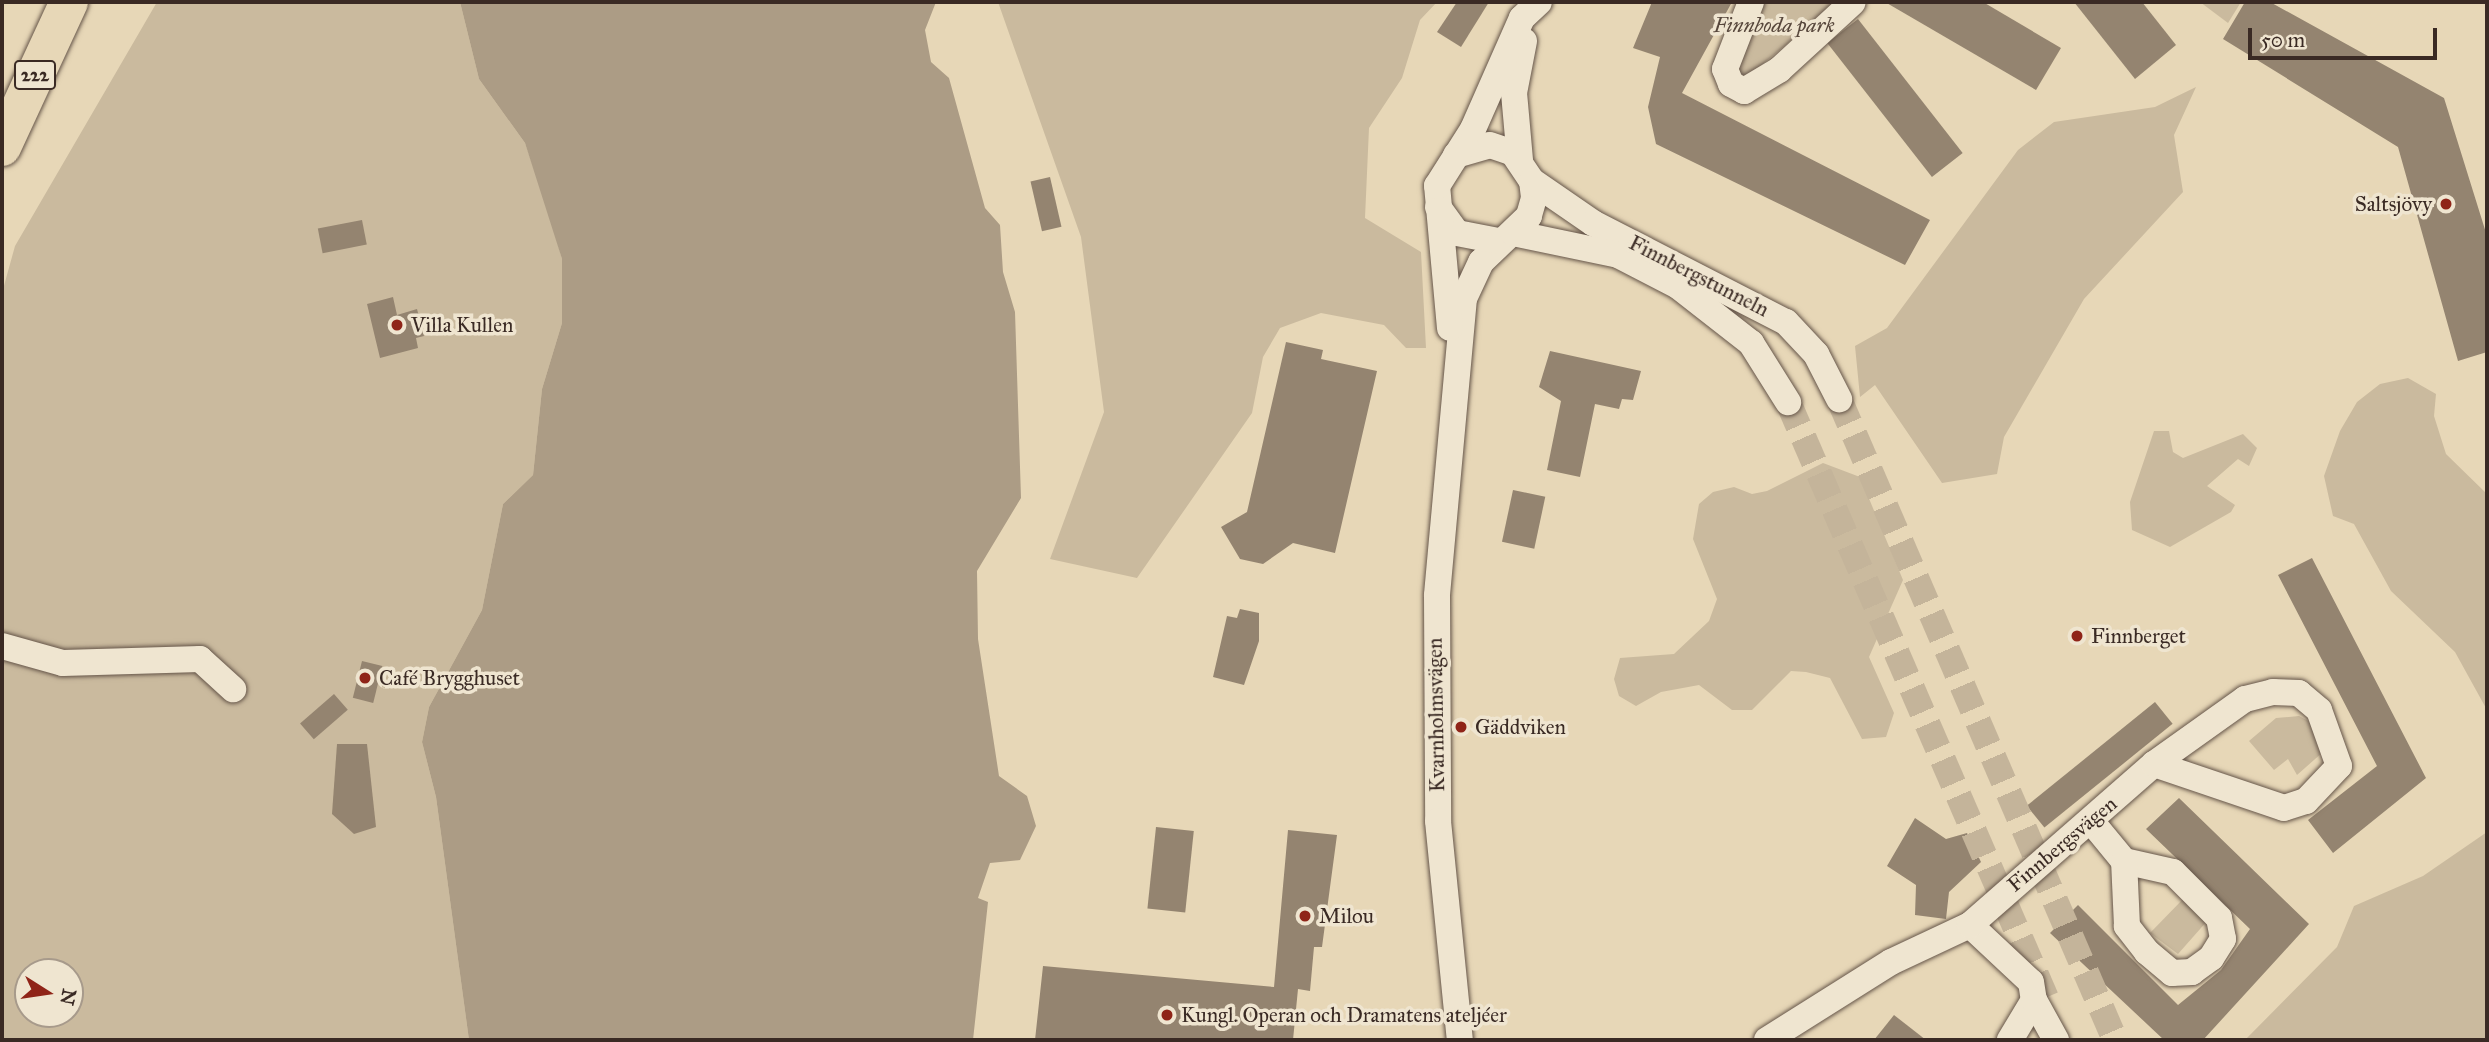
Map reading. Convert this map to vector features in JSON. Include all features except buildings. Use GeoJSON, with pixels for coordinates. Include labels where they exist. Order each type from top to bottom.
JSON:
{"type":"FeatureCollection","features":[{"type":"Feature","properties":{"kind":"highway"},"geometry":{"type":"LineString","coordinates":[[2,132],[46,2]]}},
{"type":"Feature","properties":{"kind":"highway","name":"222"},"geometry":{"type":"LineString","coordinates":[[2,147],[69,2]]}},
{"type":"Feature","properties":{"kind":"street","name":"Kvarnholmsvägen"},"geometry":{"type":"LineString","coordinates":[[1457,389],[1437,186],[1456,155],[1516,28],[1539,2]]}},
{"type":"Feature","properties":{"kind":"street","name":"Kvarnholmsvägen"},"geometry":{"type":"LineString","coordinates":[[1460,1040],[1438,821],[1435,645],[1464,298],[1505,237],[1529,216],[1516,68],[1539,2]]}},
{"type":"Feature","properties":{"kind":"street"},"geometry":{"type":"LineString","coordinates":[[1751,2],[1725,69],[1731,84],[1748,91],[1853,2]]}},
{"type":"Feature","properties":{"kind":"street"},"geometry":{"type":"LineString","coordinates":[[1456,155],[1490,145],[1526,170]]}},
{"type":"Feature","properties":{"kind":"street","name":"Finnbergstunneln"},"geometry":{"type":"LineString","coordinates":[[1526,170],[1592,223],[1786,321],[1816,354],[1839,399]]}},
{"type":"Feature","properties":{"kind":"street"},"geometry":{"type":"LineString","coordinates":[[1437,205],[1457,233],[1505,237]]}},
{"type":"Feature","properties":{"kind":"street","name":"Finnbergstunneln"},"geometry":{"type":"LineString","coordinates":[[1505,237],[1618,255],[1678,286],[1751,343],[1788,402]]}},
{"type":"Feature","properties":{"kind":"street"},"geometry":{"type":"LineString","coordinates":[[2,646],[63,663],[200,659],[233,689]]}},
{"type":"Feature","properties":{"kind":"street","name":"Finnbergsvägen"},"geometry":{"type":"LineString","coordinates":[[1767,1040],[1891,962],[1970,925],[2154,764],[2245,699],[2273,692],[2299,693],[2319,710],[2339,766],[2306,801],[2284,808],[2154,764]]}},
{"type":"Feature","properties":{"kind":"street"},"geometry":{"type":"LineString","coordinates":[[2091,821],[2124,861],[2127,926],[2147,951],[2172,973],[2192,972],[2211,958],[2223,939],[2219,918],[2173,872],[2124,861]]}},
{"type":"Feature","properties":{"kind":"street"},"geometry":{"type":"LineString","coordinates":[[1970,925],[2018,964],[2056,1040]]}},
{"type":"Feature","properties":{"kind":"street"},"geometry":{"type":"LineString","coordinates":[[2010,1040],[2034,1000]]}},
{"type":"Feature","properties":{"kind":"green space"},"geometry":{"type":"Polygon","coordinates":[[[157,2],[460,2],[479,79],[525,143],[562,259],[562,323],[542,389],[533,475],[503,504],[482,610],[429,707],[422,742],[436,797],[469,1040],[2,1040],[2,293],[15,246],[157,2]]]}},
{"type":"Feature","properties":{"kind":"green space"},"geometry":{"type":"Polygon","coordinates":[[[998,2],[1437,2],[1420,20],[1402,78],[1369,128],[1365,218],[1421,252],[1426,348],[1406,348],[1384,325],[1321,313],[1280,328],[1263,357],[1252,413],[1137,578],[1050,559],[1104,412],[1081,237],[998,2]]]}},
{"type":"Feature","properties":{"kind":"green space","name":"Finnboda park"},"geometry":{"type":"Polygon","coordinates":[[[1757,2],[1837,2],[1747,77],[1732,68],[1757,2]]]}},
{"type":"Feature","properties":{"kind":"green space"},"geometry":{"type":"Polygon","coordinates":[[[2200,2],[2241,2],[2228,23],[2200,2]]]}},
{"type":"Feature","properties":{"kind":"green space"},"geometry":{"type":"Polygon","coordinates":[[[2196,87],[2174,135],[2183,192],[2084,299],[2004,437],[1997,474],[1942,483],[1875,385],[1860,397],[1855,346],[1887,328],[2018,150],[2054,122],[2155,107],[2196,87]]]}},
{"type":"Feature","properties":{"kind":"green space"},"geometry":{"type":"Polygon","coordinates":[[[2408,378],[2436,394],[2434,416],[2446,454],[2487,494],[2487,710],[2455,652],[2391,591],[2354,524],[2333,516],[2324,476],[2340,431],[2357,402],[2380,384],[2408,378]]]}},
{"type":"Feature","properties":{"kind":"green space"},"geometry":{"type":"Polygon","coordinates":[[[2154,431],[2169,431],[2173,452],[2183,458],[2243,434],[2257,448],[2249,466],[2238,459],[2207,486],[2235,505],[2231,512],[2170,547],[2132,530],[2130,502],[2154,431]]]}},
{"type":"Feature","properties":{"kind":"green space"},"geometry":{"type":"Polygon","coordinates":[[[1823,463],[1860,477],[1903,580],[1869,657],[1894,713],[1886,737],[1862,739],[1830,678],[1806,672],[1791,671],[1752,710],[1732,710],[1699,685],[1661,692],[1636,706],[1619,696],[1614,679],[1620,658],[1674,654],[1709,621],[1717,599],[1693,539],[1699,504],[1713,492],[1734,487],[1752,494],[1767,491],[1823,463]]]}},
{"type":"Feature","properties":{"kind":"green space"},"geometry":{"type":"Polygon","coordinates":[[[2299,716],[2316,725],[2323,752],[2297,775],[2288,759],[2274,770],[2249,741],[2276,718],[2299,716]]]}},
{"type":"Feature","properties":{"kind":"green space"},"geometry":{"type":"Polygon","coordinates":[[[2487,832],[2487,1040],[2245,1040],[2337,947],[2354,906],[2423,876],[2487,832]]]}},
{"type":"Feature","properties":{"kind":"green space"},"geometry":{"type":"Polygon","coordinates":[[[2186,896],[2208,920],[2178,954],[2150,933],[2186,896]]]}},
{"type":"Feature","properties":{"kind":"shaded area"},"geometry":{"type":"Polygon","coordinates":[[[460,2],[936,2],[925,30],[931,62],[949,78],[985,208],[1000,225],[1003,272],[1015,312],[1021,498],[977,571],[978,639],[999,776],[1027,796],[1036,826],[1020,860],[990,863],[978,898],[988,902],[973,1040],[469,1040],[436,797],[422,742],[429,707],[482,610],[503,504],[533,475],[542,389],[562,323],[562,259],[525,143],[479,79],[460,2]]]}},
{"type":"Feature","properties":{"kind":"tunnel"},"geometry":{"type":"LineString","coordinates":[[1839,399],[2115,1040]]}},
{"type":"Feature","properties":{"kind":"tunnel"},"geometry":{"type":"LineString","coordinates":[[1788,402],[2046,998]]}},
{"type":"Feature","properties":{"kind":"place","name":"Saltsjövy"},"geometry":{"type":"Point","coordinates":[2446,204]}},
{"type":"Feature","properties":{"kind":"place","name":"Villa Kullen"},"geometry":{"type":"Point","coordinates":[397,325]}},
{"type":"Feature","properties":{"kind":"place","name":"Finnberget"},"geometry":{"type":"Point","coordinates":[2077,636]}},
{"type":"Feature","properties":{"kind":"place","name":"Café Brygghuset"},"geometry":{"type":"Point","coordinates":[365,678]}},
{"type":"Feature","properties":{"kind":"place","name":"Gäddviken"},"geometry":{"type":"Point","coordinates":[1461,727]}},
{"type":"Feature","properties":{"kind":"place","name":"Milou"},"geometry":{"type":"Point","coordinates":[1305,916]}},
{"type":"Feature","properties":{"kind":"place","name":"Kungl. Operan och Dramatens ateljéer"},"geometry":{"type":"Point","coordinates":[1167,1015]}}]}
